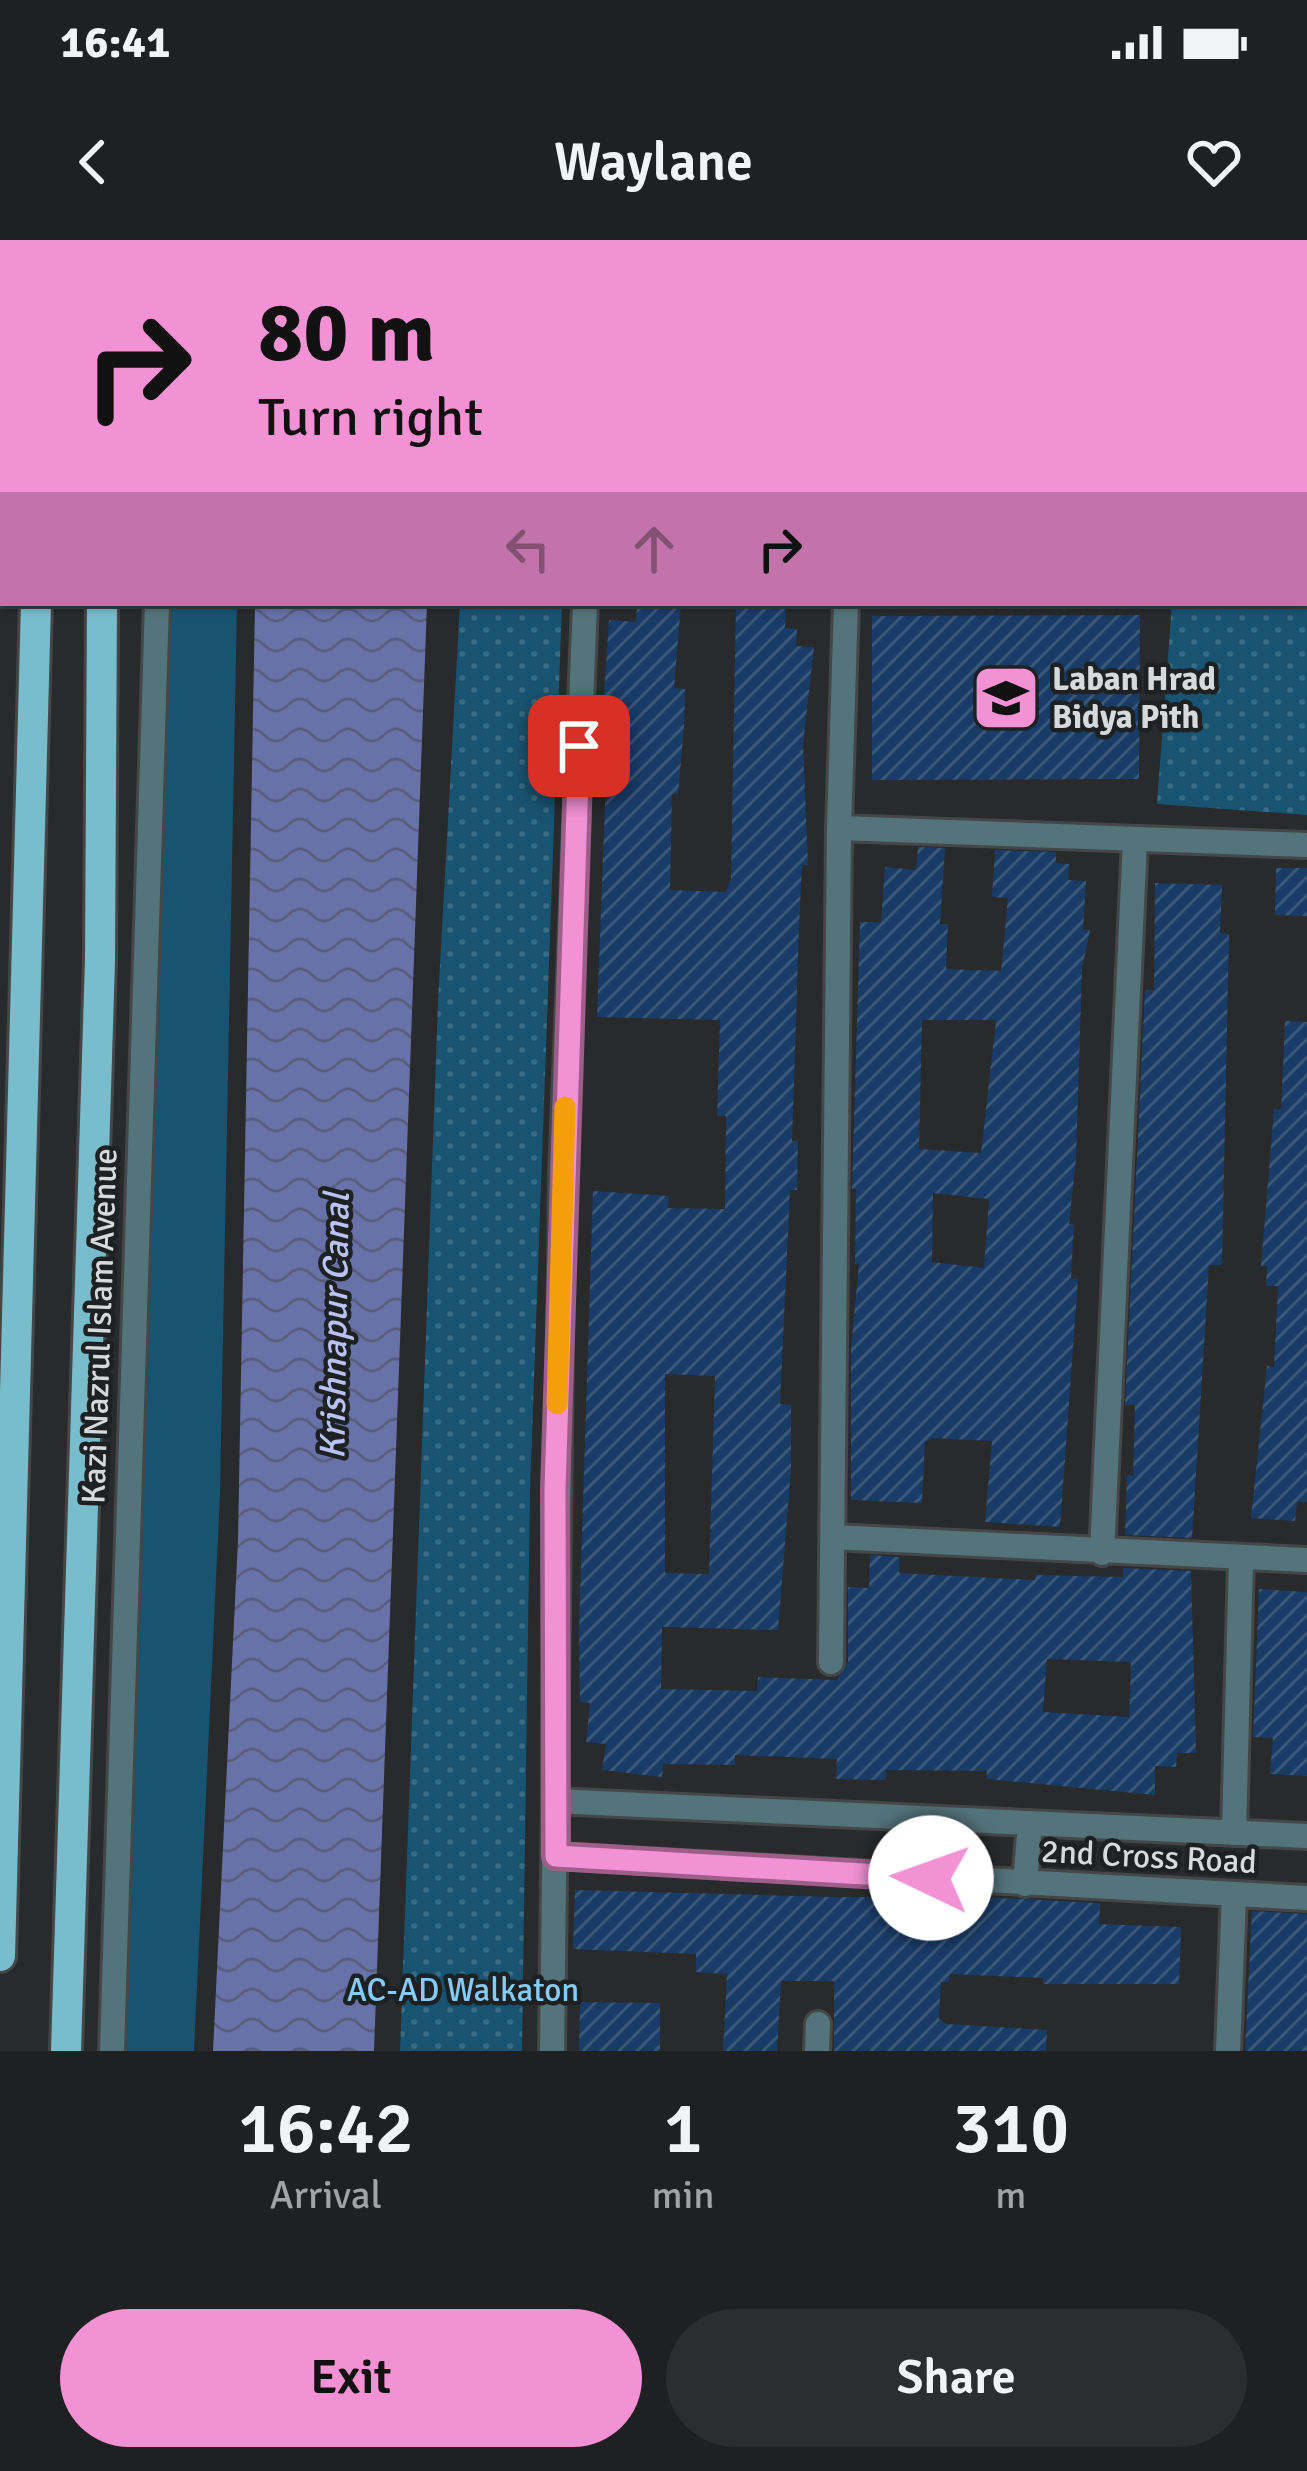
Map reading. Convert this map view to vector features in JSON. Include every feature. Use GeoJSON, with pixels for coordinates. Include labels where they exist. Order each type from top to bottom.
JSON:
{"type":"FeatureCollection","features":[{"type":"Feature","properties":{"kind":"main road"},"geometry":{"type":"LineString","coordinates":[[0,1956],[8,1378],[37,606]]}},
{"type":"Feature","properties":{"kind":"main road","name":"Kazi Nazrul Islam Avenue"},"geometry":{"type":"LineString","coordinates":[[66,2051],[100,961],[102,606]]}},
{"type":"Feature","properties":{"kind":"street","name":"Kazi Nazrul Islam Avenue"},"geometry":{"type":"LineString","coordinates":[[112,2051],[157,606]]}},
{"type":"Feature","properties":{"kind":"street"},"geometry":{"type":"LineString","coordinates":[[552,2051],[562,1176],[585,606]]}},
{"type":"Feature","properties":{"kind":"street"},"geometry":{"type":"LineString","coordinates":[[831,1662],[838,828],[847,606]]}},
{"type":"Feature","properties":{"kind":"street"},"geometry":{"type":"LineString","coordinates":[[838,828],[1307,845]]}},
{"type":"Feature","properties":{"kind":"street"},"geometry":{"type":"LineString","coordinates":[[1102,1553],[1135,840]]}},
{"type":"Feature","properties":{"kind":"street"},"geometry":{"type":"LineString","coordinates":[[833,1537],[1307,1560]]}},
{"type":"Feature","properties":{"kind":"street"},"geometry":{"type":"LineString","coordinates":[[1234,1833],[1241,1558]]}},
{"type":"Feature","properties":{"kind":"street"},"geometry":{"type":"LineString","coordinates":[[554,1801],[1307,1835]]}},
{"type":"Feature","properties":{"kind":"street"},"geometry":{"type":"LineString","coordinates":[[1025,1884],[1030,1823]]}},
{"type":"Feature","properties":{"kind":"street","name":"2nd Cross Road"},"geometry":{"type":"LineString","coordinates":[[556,1856],[1307,1898]]}},
{"type":"Feature","properties":{"kind":"street"},"geometry":{"type":"LineString","coordinates":[[1228,2051],[1234,1894]]}},
{"type":"Feature","properties":{"kind":"street"},"geometry":{"type":"LineString","coordinates":[[817,2051],[818,2024]]}},
{"type":"Feature","properties":{"kind":"green space"},"geometry":{"type":"Polygon","coordinates":[[[155,606],[237,606],[220,1494],[194,2051],[104,2051],[155,606]]]}},
{"type":"Feature","properties":{"kind":"green space","name":"AC-AD Walkaton"},"geometry":{"type":"Polygon","coordinates":[[[460,606],[562,606],[530,1491],[522,2051],[400,2051],[438,1001],[460,606]]]}},
{"type":"Feature","properties":{"kind":"green space"},"geometry":{"type":"Polygon","coordinates":[[[1172,606],[1307,606],[1307,815],[1157,804],[1172,606]]]}},
{"type":"Feature","properties":{"kind":"water","name":"Krishnapur Canal"},"geometry":{"type":"Polygon","coordinates":[[[255,606],[427,606],[374,2051],[213,2051],[238,1540],[255,606]]]}},
{"type":"Feature","properties":{"kind":"building"},"geometry":{"type":"Polygon","coordinates":[[[637,606],[681,606],[674,688],[685,689],[684,727],[678,794],[672,794],[670,890],[726,892],[731,878],[736,606],[786,606],[785,628],[797,629],[796,646],[814,647],[803,744],[808,865],[802,865],[799,927],[792,1141],[798,1141],[797,1190],[790,1190],[780,1404],[791,1405],[791,1469],[778,1630],[662,1627],[661,1689],[757,1691],[758,1677],[837,1680],[848,1662],[848,1587],[869,1588],[870,1555],[900,1557],[899,1573],[1035,1580],[1035,1575],[1123,1577],[1123,1568],[1191,1571],[1196,1753],[1177,1753],[1176,1767],[1155,1766],[1155,1795],[986,1779],[987,1771],[886,1770],[886,1780],[836,1779],[837,1759],[735,1755],[735,1765],[663,1764],[662,1777],[602,1770],[606,1744],[586,1742],[590,1703],[580,1702],[579,1629],[593,1191],[669,1196],[668,1208],[725,1209],[726,1116],[717,1116],[720,1020],[597,1017],[608,724],[602,724],[609,620],[636,622],[637,606]],[[665,1374],[665,1573],[709,1574],[715,1376],[665,1374]],[[1047,1659],[1043,1712],[1129,1717],[1131,1662],[1047,1659]]]}},
{"type":"Feature","properties":{"kind":"building","name":"Laban Hrad Bidya Pith"},"geometry":{"type":"Polygon","coordinates":[[[1140,615],[1139,779],[872,780],[872,616],[1140,615]]]}},
{"type":"Feature","properties":{"kind":"building"},"geometry":{"type":"Polygon","coordinates":[[[918,847],[945,848],[940,924],[948,924],[946,969],[1001,971],[1008,898],[992,897],[995,850],[1056,852],[1056,863],[1069,864],[1068,880],[1086,881],[1083,929],[1090,930],[1082,969],[1076,1158],[1069,1224],[1074,1224],[1071,1278],[1078,1279],[1060,1527],[985,1522],[992,1441],[933,1438],[925,1442],[922,1503],[851,1500],[851,1348],[859,1264],[855,1264],[856,1189],[852,1189],[860,922],[881,922],[885,867],[916,870],[918,847]],[[922,1020],[919,1149],[981,1153],[996,1020],[922,1020]],[[933,1193],[932,1262],[984,1268],[989,1199],[933,1193]]]}},
{"type":"Feature","properties":{"kind":"building"},"geometry":{"type":"Polygon","coordinates":[[[1276,868],[1307,868],[1307,916],[1275,915],[1276,868]]]}},
{"type":"Feature","properties":{"kind":"building"},"geometry":{"type":"Polygon","coordinates":[[[1155,883],[1222,885],[1220,933],[1229,934],[1222,1265],[1209,1265],[1192,1538],[1125,1535],[1135,1405],[1125,1405],[1145,990],[1154,990],[1155,883]]]}},
{"type":"Feature","properties":{"kind":"building"},"geometry":{"type":"Polygon","coordinates":[[[1285,1021],[1307,1022],[1307,1502],[1297,1502],[1295,1521],[1251,1518],[1267,1366],[1274,1367],[1278,1286],[1266,1286],[1267,1266],[1261,1266],[1274,1109],[1281,1110],[1285,1021]]]}},
{"type":"Feature","properties":{"kind":"building"},"geometry":{"type":"Polygon","coordinates":[[[1259,1589],[1307,1592],[1307,1776],[1270,1774],[1273,1738],[1253,1737],[1259,1589]]]}},
{"type":"Feature","properties":{"kind":"building"},"geometry":{"type":"Polygon","coordinates":[[[575,1890],[836,1897],[897,1897],[897,1893],[1100,1903],[1099,1924],[1181,1927],[1179,1984],[1043,1984],[1043,1978],[950,1974],[949,1982],[941,1982],[939,2019],[947,2024],[1047,2030],[1046,2051],[834,2051],[834,1981],[781,1981],[777,2051],[723,2051],[727,1974],[696,1972],[696,1954],[573,1949],[575,1890]]]}},
{"type":"Feature","properties":{"kind":"building"},"geometry":{"type":"Polygon","coordinates":[[[1252,1911],[1307,1914],[1307,2051],[1245,2051],[1252,1911]]]}},
{"type":"Feature","properties":{"kind":"building"},"geometry":{"type":"Polygon","coordinates":[[[580,2002],[660,2003],[660,2051],[579,2051],[580,2002]]]}},
{"type":"Feature","properties":{"kind":"slow traffic"},"geometry":{"type":"LineString","coordinates":[[557,1404],[565,1107]]}},
{"type":"Feature","properties":{"kind":"place","name":"Laban Hrad Bidya Pith"},"geometry":{"type":"Point","coordinates":[1006,698]}},
{"type":"Feature","properties":{"kind":"route"},"geometry":{"type":"LineString","coordinates":[[579,746],[555,1489],[556,1856],[931,1878]]}}]}
